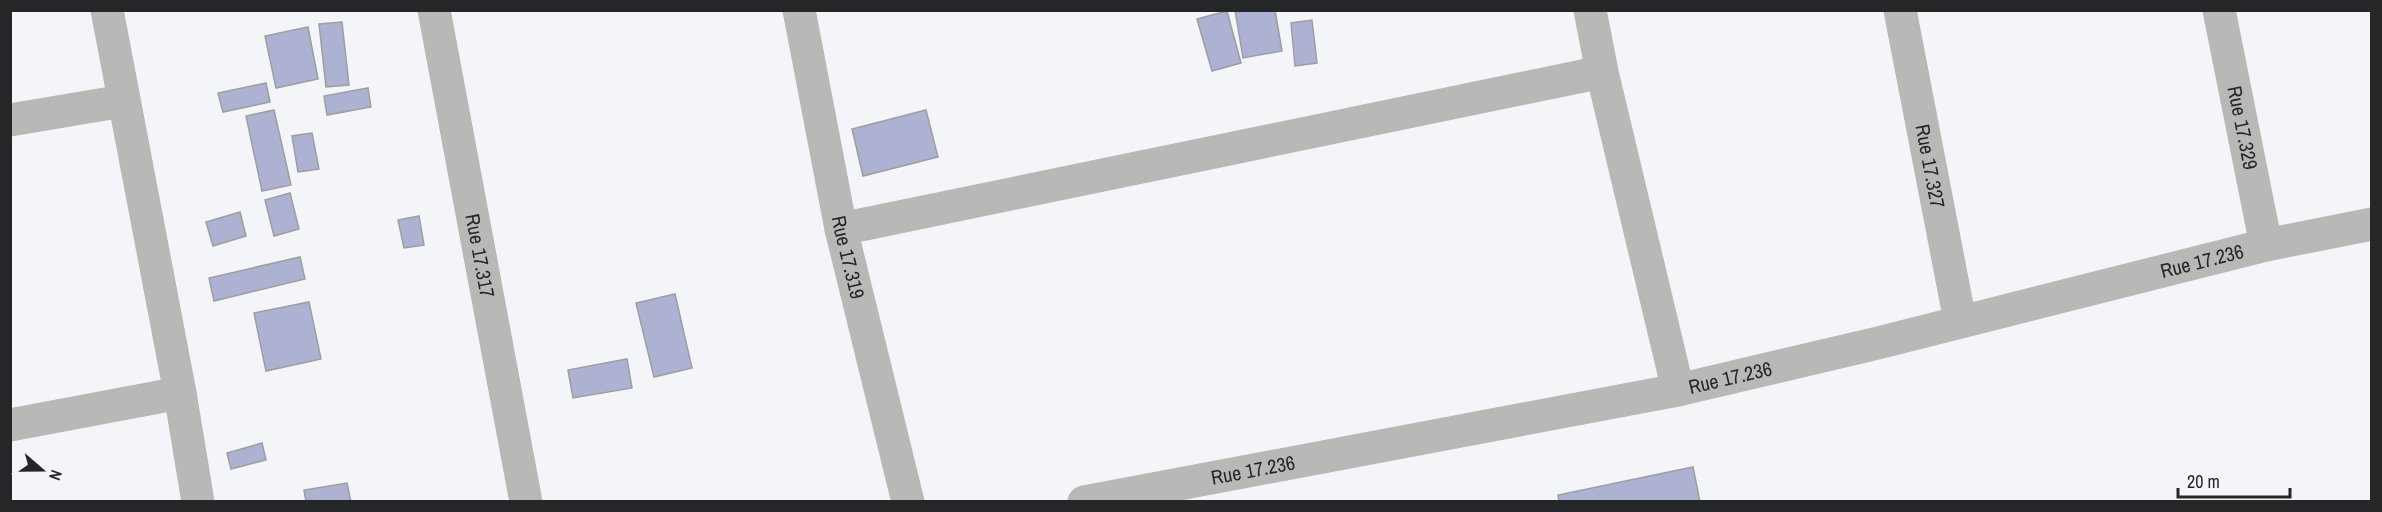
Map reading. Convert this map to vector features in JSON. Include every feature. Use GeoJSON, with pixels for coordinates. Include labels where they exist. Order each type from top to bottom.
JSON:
{"type":"FeatureCollection","features":[{"type":"Feature","properties":{"kind":"street"},"geometry":{"type":"LineString","coordinates":[[107,10],[180,393],[198,501]]}},
{"type":"Feature","properties":{"kind":"street","name":"Rue 17.317"},"geometry":{"type":"LineString","coordinates":[[434,10],[526,501]]}},
{"type":"Feature","properties":{"kind":"street","name":"Rue 17.319"},"geometry":{"type":"LineString","coordinates":[[799,10],[841,229],[908,501]]}},
{"type":"Feature","properties":{"kind":"street"},"geometry":{"type":"LineString","coordinates":[[1590,10],[1602,72],[1678,390]]}},
{"type":"Feature","properties":{"kind":"street","name":"Rue 17.327"},"geometry":{"type":"LineString","coordinates":[[1900,10],[1960,321]]}},
{"type":"Feature","properties":{"kind":"street","name":"Rue 17.329"},"geometry":{"type":"LineString","coordinates":[[2219,10],[2266,245]]}},
{"type":"Feature","properties":{"kind":"street"},"geometry":{"type":"LineString","coordinates":[[841,229],[1602,72]]}},
{"type":"Feature","properties":{"kind":"street"},"geometry":{"type":"LineString","coordinates":[[10,120],[123,101]]}},
{"type":"Feature","properties":{"kind":"street","name":"Rue 17.236"},"geometry":{"type":"LineString","coordinates":[[1084,501],[1678,390],[1878,343],[2266,245],[2372,224]]}},
{"type":"Feature","properties":{"kind":"street"},"geometry":{"type":"LineString","coordinates":[[10,425],[180,393]]}},
{"type":"Feature","properties":{"kind":"building"},"geometry":{"type":"Polygon","coordinates":[[[1235,10],[1275,10],[1282,51],[1243,58],[1235,10]]]}},
{"type":"Feature","properties":{"kind":"building"},"geometry":{"type":"Polygon","coordinates":[[[1227,11],[1241,63],[1212,71],[1197,19],[1227,11]]]}},
{"type":"Feature","properties":{"kind":"building"},"geometry":{"type":"Polygon","coordinates":[[[1312,20],[1317,63],[1295,66],[1291,23],[1312,20]]]}},
{"type":"Feature","properties":{"kind":"building"},"geometry":{"type":"Polygon","coordinates":[[[342,22],[349,85],[326,87],[319,24],[342,22]]]}},
{"type":"Feature","properties":{"kind":"building"},"geometry":{"type":"Polygon","coordinates":[[[308,27],[318,79],[276,88],[265,36],[308,27]]]}},
{"type":"Feature","properties":{"kind":"building"},"geometry":{"type":"Polygon","coordinates":[[[266,83],[270,102],[223,112],[218,93],[266,83]]]}},
{"type":"Feature","properties":{"kind":"building"},"geometry":{"type":"Polygon","coordinates":[[[368,88],[371,107],[327,115],[324,96],[368,88]]]}},
{"type":"Feature","properties":{"kind":"building"},"geometry":{"type":"Polygon","coordinates":[[[274,110],[291,185],[262,191],[246,116],[274,110]]]}},
{"type":"Feature","properties":{"kind":"building"},"geometry":{"type":"Polygon","coordinates":[[[926,110],[938,157],[863,176],[852,129],[926,110]]]}},
{"type":"Feature","properties":{"kind":"building"},"geometry":{"type":"Polygon","coordinates":[[[312,133],[319,169],[298,172],[292,136],[312,133]]]}},
{"type":"Feature","properties":{"kind":"building"},"geometry":{"type":"Polygon","coordinates":[[[290,193],[299,229],[274,236],[265,200],[290,193]]]}},
{"type":"Feature","properties":{"kind":"building"},"geometry":{"type":"Polygon","coordinates":[[[240,212],[246,236],[213,246],[206,222],[240,212]]]}},
{"type":"Feature","properties":{"kind":"building"},"geometry":{"type":"Polygon","coordinates":[[[419,216],[424,245],[404,248],[398,220],[419,216]]]}},
{"type":"Feature","properties":{"kind":"building"},"geometry":{"type":"Polygon","coordinates":[[[300,257],[305,279],[214,301],[209,278],[300,257]]]}},
{"type":"Feature","properties":{"kind":"building"},"geometry":{"type":"Polygon","coordinates":[[[675,294],[692,368],[654,377],[636,303],[675,294]]]}},
{"type":"Feature","properties":{"kind":"building"},"geometry":{"type":"Polygon","coordinates":[[[309,302],[321,359],[266,371],[254,313],[309,302]]]}},
{"type":"Feature","properties":{"kind":"building"},"geometry":{"type":"Polygon","coordinates":[[[627,359],[632,388],[573,398],[568,370],[627,359]]]}},
{"type":"Feature","properties":{"kind":"building"},"geometry":{"type":"Polygon","coordinates":[[[262,443],[266,460],[231,469],[227,453],[262,443]]]}},
{"type":"Feature","properties":{"kind":"building"},"geometry":{"type":"Polygon","coordinates":[[[1693,467],[1700,502],[1559,502],[1558,495],[1693,467]]]}},
{"type":"Feature","properties":{"kind":"building"},"geometry":{"type":"Polygon","coordinates":[[[347,483],[351,502],[306,502],[304,490],[347,483]]]}}]}
